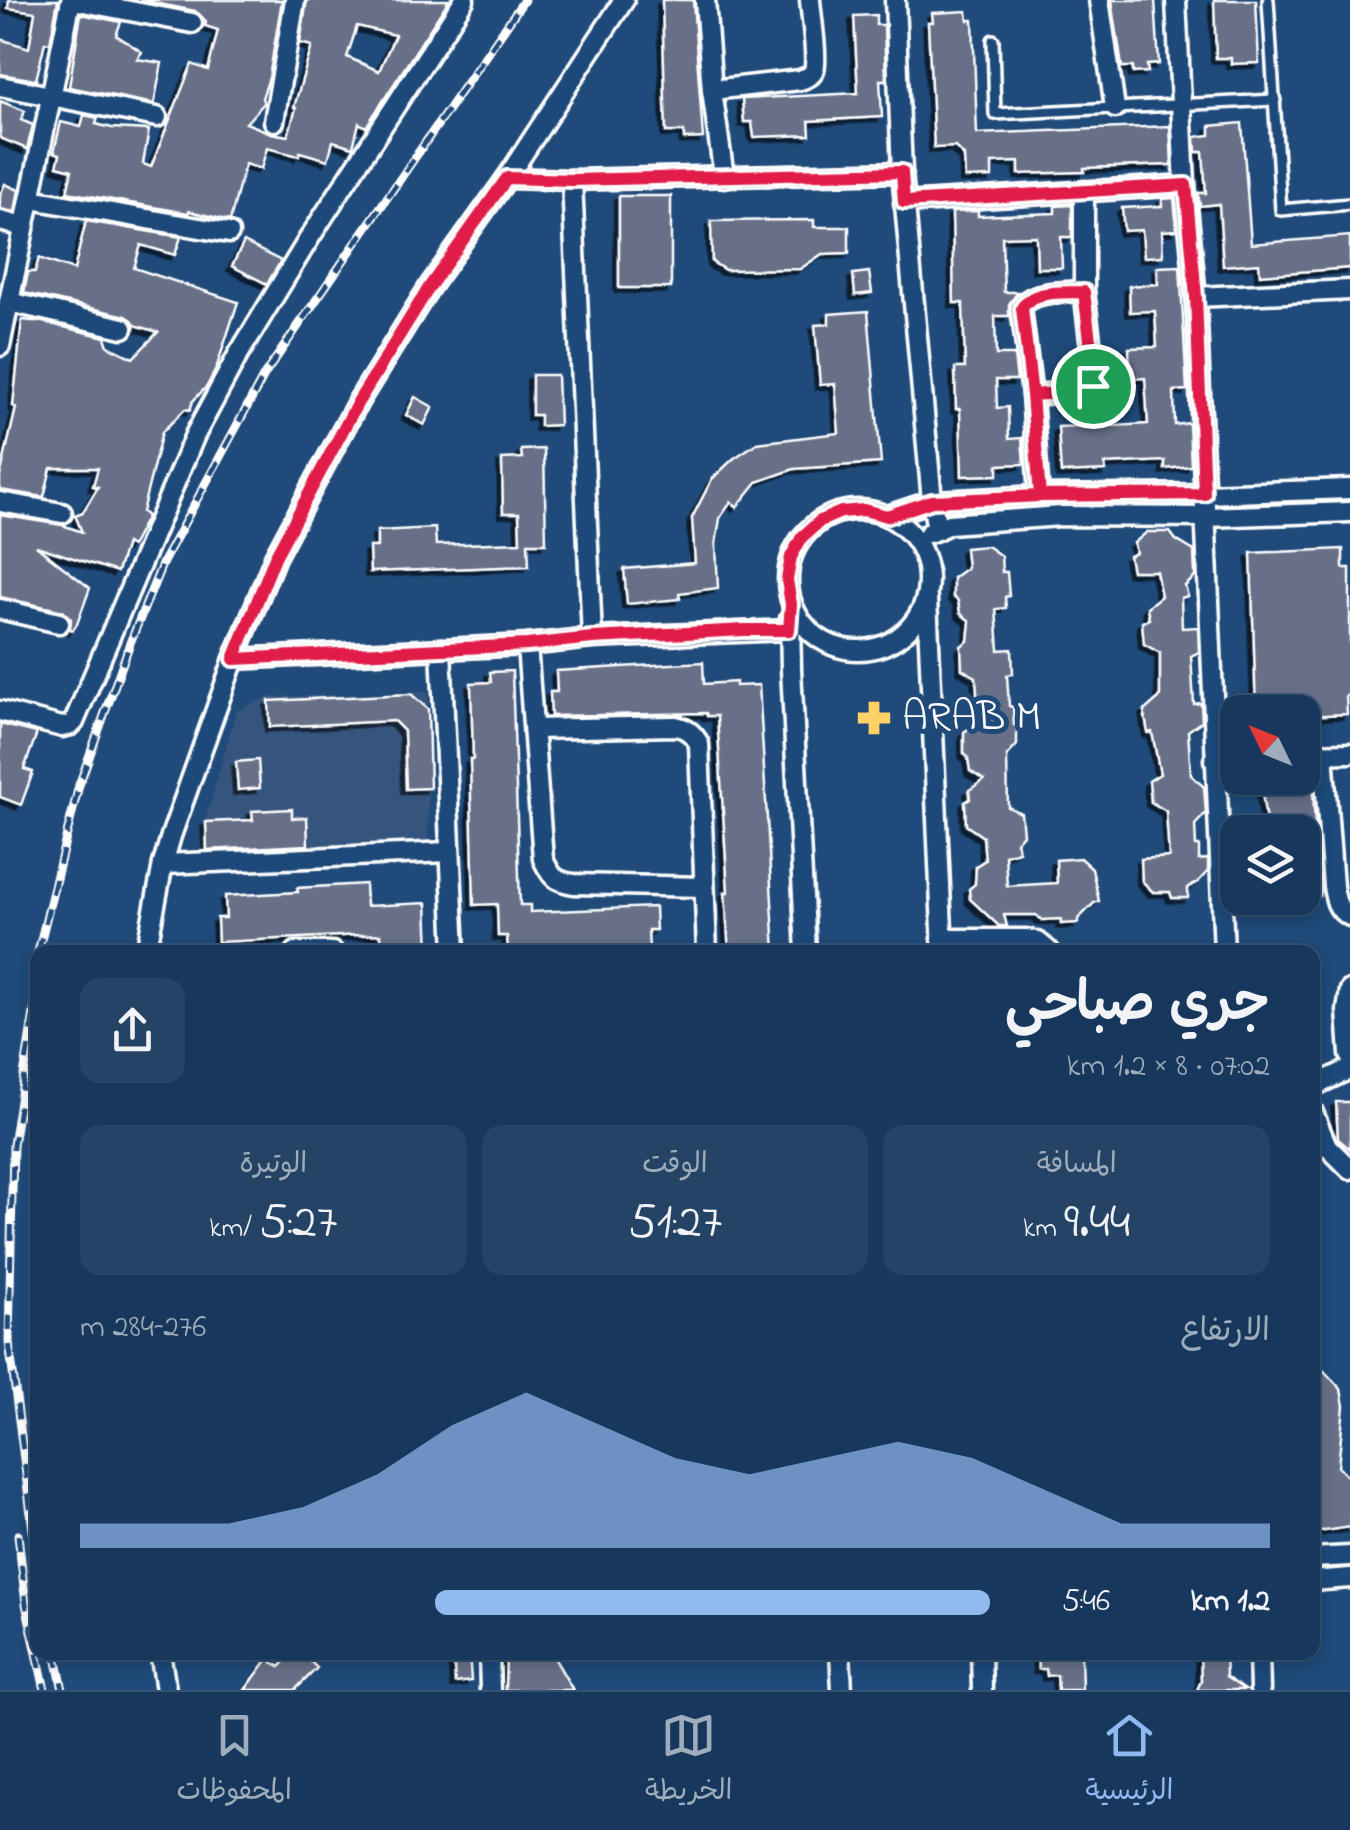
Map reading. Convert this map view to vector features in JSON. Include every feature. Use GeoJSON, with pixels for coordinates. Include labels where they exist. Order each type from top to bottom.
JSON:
{"type":"FeatureCollection","features":[{"type":"Feature","properties":{"kind":"street"},"geometry":{"type":"LineString","coordinates":[[0,346],[72,0],[192,23]]}},
{"type":"Feature","properties":{"kind":"street"},"geometry":{"type":"LineString","coordinates":[[274,122],[295,0]]}},
{"type":"Feature","properties":{"kind":"street"},"geometry":{"type":"LineString","coordinates":[[0,712],[62,727],[74,722],[195,435],[229,371],[310,237],[464,0]]}},
{"type":"Feature","properties":{"kind":"street"},"geometry":{"type":"LineString","coordinates":[[147,945],[162,864],[234,659],[275,557],[358,402],[430,286],[507,178],[624,0]]}},
{"type":"Feature","properties":{"kind":"street"},"geometry":{"type":"LineString","coordinates":[[705,0],[724,176]]}},
{"type":"Feature","properties":{"kind":"street"},"geometry":{"type":"LineString","coordinates":[[712,90],[800,80],[811,74],[814,59],[810,0]]}},
{"type":"Feature","properties":{"kind":"street"},"geometry":{"type":"LineString","coordinates":[[895,0],[904,202],[937,530]]}},
{"type":"Feature","properties":{"kind":"street"},"geometry":{"type":"LineString","coordinates":[[1099,0],[1115,108]]}},
{"type":"Feature","properties":{"kind":"street"},"geometry":{"type":"LineString","coordinates":[[1176,0],[1196,297],[1224,945]]}},
{"type":"Feature","properties":{"kind":"street"},"geometry":{"type":"LineString","coordinates":[[0,86],[157,117]]}},
{"type":"Feature","properties":{"kind":"street"},"geometry":{"type":"LineString","coordinates":[[507,178],[902,172]]}},
{"type":"Feature","properties":{"kind":"street"},"geometry":{"type":"LineString","coordinates":[[572,180],[592,638]]}},
{"type":"Feature","properties":{"kind":"street"},"geometry":{"type":"LineString","coordinates":[[904,202],[1186,185]]}},
{"type":"Feature","properties":{"kind":"street"},"geometry":{"type":"LineString","coordinates":[[1032,395],[1085,391],[1095,380],[1084,292],[1084,191]]}},
{"type":"Feature","properties":{"kind":"street"},"geometry":{"type":"LineString","coordinates":[[32,199],[229,233]]}},
{"type":"Feature","properties":{"kind":"street"},"geometry":{"type":"LineString","coordinates":[[0,222],[24,227]]}},
{"type":"Feature","properties":{"kind":"street"},"geometry":{"type":"LineString","coordinates":[[1196,297],[1350,290]]}},
{"type":"Feature","properties":{"kind":"street"},"geometry":{"type":"LineString","coordinates":[[1040,496],[1022,304],[1036,296],[1084,292]]}},
{"type":"Feature","properties":{"kind":"street"},"geometry":{"type":"LineString","coordinates":[[8,302],[124,328]]}},
{"type":"Feature","properties":{"kind":"street"},"geometry":{"type":"LineString","coordinates":[[887,516],[932,501],[1350,489]]}},
{"type":"Feature","properties":{"kind":"street"},"geometry":{"type":"LineString","coordinates":[[0,502],[62,514]]}},
{"type":"Feature","properties":{"kind":"street"},"geometry":{"type":"LineString","coordinates":[[806,945],[787,580],[791,557],[802,537],[820,521],[841,512],[864,510],[887,516],[906,529],[922,552],[927,572],[943,945]]}},
{"type":"Feature","properties":{"kind":"street"},"geometry":{"type":"LineString","coordinates":[[915,540],[949,524],[1061,516],[1206,517],[1350,512]]}},
{"type":"Feature","properties":{"kind":"street"},"geometry":{"type":"LineString","coordinates":[[791,604],[803,624],[820,639],[841,648],[864,650],[887,644],[906,630],[920,612],[926,592]]}},
{"type":"Feature","properties":{"kind":"street"},"geometry":{"type":"LineString","coordinates":[[0,609],[59,623]]}},
{"type":"Feature","properties":{"kind":"street"},"geometry":{"type":"LineString","coordinates":[[234,659],[789,630]]}},
{"type":"Feature","properties":{"kind":"street"},"geometry":{"type":"LineString","coordinates":[[527,645],[543,860],[552,876],[574,884],[704,887]]}},
{"type":"Feature","properties":{"kind":"street"},"geometry":{"type":"LineString","coordinates":[[441,649],[455,945]]}},
{"type":"Feature","properties":{"kind":"street"},"geometry":{"type":"LineString","coordinates":[[534,729],[676,726],[692,733],[699,744],[706,945]]}},
{"type":"Feature","properties":{"kind":"street"},"geometry":{"type":"LineString","coordinates":[[1320,753],[1350,752]]}},
{"type":"Feature","properties":{"kind":"street"},"geometry":{"type":"LineString","coordinates":[[1324,753],[1332,886],[1340,910],[1350,916]]}},
{"type":"Feature","properties":{"kind":"street"},"geometry":{"type":"LineString","coordinates":[[1214,760],[1220,760]]}},
{"type":"Feature","properties":{"kind":"street"},"geometry":{"type":"LineString","coordinates":[[162,864],[449,852]]}},
{"type":"Feature","properties":{"kind":"street"},"geometry":{"type":"LineString","coordinates":[[955,945],[1028,939],[1042,945]]}},
{"type":"Feature","properties":{"kind":"street"},"geometry":{"type":"LineString","coordinates":[[1350,990],[1350,1055]]}},
{"type":"Feature","properties":{"kind":"street"},"geometry":{"type":"LineString","coordinates":[[1320,1083],[1350,1069]]}},
{"type":"Feature","properties":{"kind":"street"},"geometry":{"type":"LineString","coordinates":[[1320,1129],[1327,1146],[1350,1168]]}},
{"type":"Feature","properties":{"kind":"street"},"geometry":{"type":"LineString","coordinates":[[1320,1558],[1350,1556]]}},
{"type":"Feature","properties":{"kind":"street"},"geometry":{"type":"LineString","coordinates":[[1320,1580],[1350,1578]]}},
{"type":"Feature","properties":{"kind":"street"},"geometry":{"type":"LineString","coordinates":[[161,1660],[166,1690]]}},
{"type":"Feature","properties":{"kind":"street"},"geometry":{"type":"LineString","coordinates":[[489,1660],[490,1690]]}},
{"type":"Feature","properties":{"kind":"street"},"geometry":{"type":"LineString","coordinates":[[840,1660],[842,1690]]}},
{"type":"Feature","properties":{"kind":"street"},"geometry":{"type":"LineString","coordinates":[[981,1660],[982,1690]]}},
{"type":"Feature","properties":{"kind":"street"},"geometry":{"type":"LineString","coordinates":[[1260,1660],[1260,1690]]}},
{"type":"Feature","properties":{"kind":"lane"},"geometry":{"type":"LineString","coordinates":[[1268,0],[1282,210],[1350,204]]}},
{"type":"Feature","properties":{"kind":"lane"},"geometry":{"type":"LineString","coordinates":[[993,40],[996,114],[1274,100]]}},
{"type":"Feature","properties":{"kind":"shaded area"},"geometry":{"type":"Polygon","coordinates":[[[428,692],[428,847],[200,854],[200,839],[236,711],[268,697],[428,692]]]}},
{"type":"Feature","properties":{"kind":"building"},"geometry":{"type":"Polygon","coordinates":[[[9,0],[58,0],[50,43],[45,42],[36,80],[0,74],[0,39],[29,48],[35,12],[8,8],[9,0]]]}},
{"type":"Feature","properties":{"kind":"building"},"geometry":{"type":"Polygon","coordinates":[[[139,0],[282,0],[264,103],[246,123],[288,136],[312,46],[300,43],[307,0],[449,0],[366,127],[359,123],[353,147],[333,141],[328,160],[267,148],[261,169],[245,164],[230,221],[67,192],[72,170],[57,166],[60,154],[54,152],[61,122],[81,127],[84,115],[98,118],[96,124],[112,128],[149,130],[143,164],[151,167],[192,64],[208,70],[218,30],[205,26],[206,22],[195,11],[139,0]],[[357,26],[347,57],[379,71],[395,35],[357,26]]]}},
{"type":"Feature","properties":{"kind":"building"},"geometry":{"type":"Polygon","coordinates":[[[662,0],[693,0],[703,138],[684,139],[684,132],[666,132],[662,0]]]}},
{"type":"Feature","properties":{"kind":"building"},"geometry":{"type":"Polygon","coordinates":[[[1112,0],[1155,0],[1159,64],[1147,65],[1148,72],[1133,73],[1133,67],[1122,67],[1112,0]]]}},
{"type":"Feature","properties":{"kind":"building"},"geometry":{"type":"Polygon","coordinates":[[[1214,0],[1256,0],[1259,63],[1231,64],[1231,58],[1216,58],[1214,0]]]}},
{"type":"Feature","properties":{"kind":"building"},"geometry":{"type":"Polygon","coordinates":[[[967,11],[968,20],[973,20],[977,134],[1170,126],[1172,165],[1019,174],[1019,162],[992,163],[992,177],[965,178],[964,156],[955,147],[934,148],[928,22],[933,22],[932,13],[967,11]]]}},
{"type":"Feature","properties":{"kind":"building"},"geometry":{"type":"Polygon","coordinates":[[[81,14],[121,22],[116,35],[142,52],[137,59],[162,63],[154,104],[69,87],[81,14]]]}},
{"type":"Feature","properties":{"kind":"building"},"geometry":{"type":"Polygon","coordinates":[[[876,15],[876,25],[884,25],[886,80],[880,80],[882,117],[809,121],[810,135],[754,137],[752,122],[744,122],[742,99],[858,93],[854,16],[876,15]]]}},
{"type":"Feature","properties":{"kind":"building"},"geometry":{"type":"Polygon","coordinates":[[[0,101],[25,111],[21,120],[33,125],[27,149],[0,138],[0,101]]]}},
{"type":"Feature","properties":{"kind":"building"},"geometry":{"type":"Polygon","coordinates":[[[1242,123],[1251,244],[1350,236],[1350,268],[1260,275],[1259,263],[1223,266],[1219,204],[1200,206],[1198,193],[1206,193],[1203,152],[1196,152],[1195,137],[1210,135],[1210,126],[1242,123]]]}},
{"type":"Feature","properties":{"kind":"building"},"geometry":{"type":"Polygon","coordinates":[[[5,184],[19,190],[15,212],[0,209],[5,184]]]}},
{"type":"Feature","properties":{"kind":"building"},"geometry":{"type":"Polygon","coordinates":[[[619,196],[671,196],[671,288],[619,288],[619,196]]]}},
{"type":"Feature","properties":{"kind":"building"},"geometry":{"type":"Polygon","coordinates":[[[1174,198],[1177,230],[1162,231],[1163,256],[1144,257],[1142,230],[1124,231],[1122,208],[1162,206],[1162,199],[1174,198]]]}},
{"type":"Feature","properties":{"kind":"building"},"geometry":{"type":"Polygon","coordinates":[[[1072,205],[1072,237],[1061,237],[1062,268],[1037,268],[1036,236],[1002,237],[1004,292],[1018,292],[1009,304],[1009,316],[995,316],[996,355],[1014,355],[1017,380],[996,380],[997,408],[1008,407],[1009,439],[1022,438],[1024,464],[998,465],[998,475],[962,476],[955,368],[965,368],[963,303],[954,303],[952,212],[978,211],[978,216],[1055,213],[1055,206],[1072,205]]]}},
{"type":"Feature","properties":{"kind":"building"},"geometry":{"type":"Polygon","coordinates":[[[814,220],[814,227],[849,227],[849,253],[822,254],[800,269],[725,270],[712,262],[711,221],[814,220]]]}},
{"type":"Feature","properties":{"kind":"building"},"geometry":{"type":"Polygon","coordinates":[[[86,221],[181,237],[175,255],[141,245],[134,268],[238,302],[207,386],[190,410],[185,409],[162,432],[142,512],[147,516],[131,547],[126,544],[117,572],[36,546],[90,588],[73,630],[71,619],[63,611],[0,597],[0,515],[82,532],[75,515],[83,512],[98,487],[93,486],[98,468],[51,468],[44,497],[0,490],[0,477],[16,408],[13,406],[22,320],[105,337],[108,346],[133,358],[158,332],[135,325],[126,316],[24,293],[28,272],[35,272],[39,258],[74,270],[86,221]]]}},
{"type":"Feature","properties":{"kind":"building"},"geometry":{"type":"Polygon","coordinates":[[[244,242],[281,261],[267,284],[232,266],[244,242]]]}},
{"type":"Feature","properties":{"kind":"building"},"geometry":{"type":"Polygon","coordinates":[[[1180,266],[1187,390],[1174,391],[1175,425],[1189,423],[1191,466],[1165,469],[1165,461],[1105,464],[1106,471],[1061,473],[1058,427],[1079,426],[1077,406],[1112,401],[1114,426],[1148,424],[1145,378],[1130,379],[1129,348],[1157,347],[1155,311],[1130,312],[1129,286],[1158,284],[1157,267],[1180,266]]]}},
{"type":"Feature","properties":{"kind":"building"},"geometry":{"type":"Polygon","coordinates":[[[869,272],[872,293],[855,295],[853,274],[869,272]]]}},
{"type":"Feature","properties":{"kind":"building"},"geometry":{"type":"Polygon","coordinates":[[[868,311],[881,463],[794,469],[757,482],[737,507],[731,502],[720,518],[716,544],[718,588],[679,593],[680,599],[627,604],[624,569],[695,563],[692,518],[712,479],[733,459],[757,443],[839,433],[835,384],[820,385],[815,325],[829,324],[829,314],[868,311]]]}},
{"type":"Feature","properties":{"kind":"building"},"geometry":{"type":"Polygon","coordinates":[[[532,375],[557,375],[559,425],[540,426],[540,415],[532,415],[532,375]]]}},
{"type":"Feature","properties":{"kind":"building"},"geometry":{"type":"Polygon","coordinates":[[[415,397],[433,407],[424,425],[406,415],[415,397]]]}},
{"type":"Feature","properties":{"kind":"building"},"geometry":{"type":"Polygon","coordinates":[[[544,449],[546,543],[528,543],[529,566],[370,572],[369,547],[377,547],[377,531],[435,528],[436,545],[520,542],[519,513],[503,513],[502,459],[522,458],[521,450],[544,449]]]}},
{"type":"Feature","properties":{"kind":"building"},"geometry":{"type":"Polygon","coordinates":[[[1147,532],[1170,532],[1194,551],[1195,577],[1185,586],[1188,596],[1181,598],[1182,628],[1198,627],[1199,652],[1191,656],[1194,704],[1201,703],[1202,721],[1188,731],[1191,775],[1204,787],[1206,813],[1195,825],[1196,846],[1199,860],[1208,859],[1208,871],[1188,888],[1188,898],[1153,892],[1142,881],[1141,859],[1169,857],[1166,811],[1151,802],[1149,781],[1160,774],[1144,711],[1160,697],[1160,653],[1144,644],[1142,622],[1149,619],[1147,607],[1161,596],[1156,571],[1132,571],[1129,556],[1136,553],[1134,543],[1147,532]]]}},
{"type":"Feature","properties":{"kind":"building"},"geometry":{"type":"Polygon","coordinates":[[[987,546],[1001,556],[1002,572],[1007,572],[1006,608],[996,609],[999,650],[1012,649],[1013,674],[1007,675],[1009,706],[1013,707],[1017,725],[1017,745],[1007,756],[1008,807],[1021,813],[1023,834],[1016,842],[1019,851],[1005,855],[1007,886],[1057,883],[1056,860],[1080,858],[1092,869],[1099,901],[1078,923],[1061,924],[1061,919],[1042,920],[1036,915],[1004,915],[1007,926],[999,926],[970,899],[976,866],[985,860],[983,837],[966,825],[965,802],[970,799],[969,790],[984,780],[970,771],[964,753],[964,732],[979,722],[976,677],[962,669],[961,646],[968,641],[970,621],[960,613],[953,597],[953,578],[967,568],[965,548],[987,546]]]}},
{"type":"Feature","properties":{"kind":"building"},"geometry":{"type":"Polygon","coordinates":[[[1343,549],[1343,568],[1350,568],[1347,714],[1320,715],[1320,695],[1255,695],[1251,553],[1343,549]]]}},
{"type":"Feature","properties":{"kind":"building"},"geometry":{"type":"Polygon","coordinates":[[[703,662],[704,684],[759,685],[775,945],[729,945],[717,716],[551,716],[550,692],[557,692],[556,671],[703,662]]]}},
{"type":"Feature","properties":{"kind":"building"},"geometry":{"type":"Polygon","coordinates":[[[512,671],[520,905],[530,905],[530,912],[655,907],[656,930],[648,930],[649,945],[508,945],[507,936],[498,936],[497,904],[474,905],[471,683],[491,682],[490,672],[512,671]]]}},
{"type":"Feature","properties":{"kind":"building"},"geometry":{"type":"Polygon","coordinates":[[[411,694],[428,709],[430,788],[406,789],[404,731],[394,721],[270,727],[269,701],[411,694]]]}},
{"type":"Feature","properties":{"kind":"building"},"geometry":{"type":"Polygon","coordinates":[[[0,724],[37,733],[24,769],[33,772],[21,805],[0,797],[0,724]]]}},
{"type":"Feature","properties":{"kind":"building"},"geometry":{"type":"Polygon","coordinates":[[[258,760],[260,788],[238,790],[236,762],[258,760]]]}},
{"type":"Feature","properties":{"kind":"building"},"geometry":{"type":"Polygon","coordinates":[[[1262,795],[1313,795],[1314,815],[1265,815],[1262,795]]]}},
{"type":"Feature","properties":{"kind":"building"},"geometry":{"type":"Polygon","coordinates":[[[292,809],[292,818],[307,817],[308,845],[207,850],[206,822],[253,820],[252,811],[292,809]]]}},
{"type":"Feature","properties":{"kind":"building"},"geometry":{"type":"Polygon","coordinates":[[[365,884],[366,906],[427,903],[429,945],[382,945],[381,934],[218,942],[217,918],[226,918],[225,896],[298,892],[297,888],[365,884]]]}},
{"type":"Feature","properties":{"kind":"building"},"geometry":{"type":"Polygon","coordinates":[[[1336,1102],[1350,1102],[1350,1149],[1338,1139],[1336,1102]]]}},
{"type":"Feature","properties":{"kind":"building"},"geometry":{"type":"Polygon","coordinates":[[[1320,1367],[1341,1389],[1344,1406],[1338,1467],[1350,1479],[1350,1527],[1320,1531],[1320,1367]]]}},
{"type":"Feature","properties":{"kind":"building"},"geometry":{"type":"Polygon","coordinates":[[[267,1660],[280,1667],[287,1660],[309,1660],[317,1668],[295,1690],[245,1690],[267,1660]]]}},
{"type":"Feature","properties":{"kind":"building"},"geometry":{"type":"Polygon","coordinates":[[[454,1660],[470,1660],[471,1681],[455,1683],[454,1660]]]}},
{"type":"Feature","properties":{"kind":"building"},"geometry":{"type":"Polygon","coordinates":[[[506,1660],[556,1660],[573,1690],[505,1690],[506,1660]]]}},
{"type":"Feature","properties":{"kind":"building"},"geometry":{"type":"Polygon","coordinates":[[[1037,1660],[1081,1660],[1082,1690],[1058,1690],[1057,1675],[1047,1676],[1046,1669],[1038,1669],[1037,1660]]]}},
{"type":"Feature","properties":{"kind":"building"},"geometry":{"type":"Polygon","coordinates":[[[1200,1660],[1225,1660],[1226,1677],[1245,1690],[1197,1690],[1200,1660]]]}},
{"type":"Feature","properties":{"kind":"railway"},"geometry":{"type":"LineString","coordinates":[[40,945],[79,785],[163,562],[265,374],[524,0]]}},
{"type":"Feature","properties":{"kind":"railway"},"geometry":{"type":"LineString","coordinates":[[30,1038],[13,1145],[9,1342],[30,1506]]}},
{"type":"Feature","properties":{"kind":"railway"},"geometry":{"type":"LineString","coordinates":[[18,1535],[30,1622]]}},
{"type":"Feature","properties":{"kind":"railway"},"geometry":{"type":"LineString","coordinates":[[38,1660],[45,1690]]}},
{"type":"Feature","properties":{"kind":"railway"},"geometry":{"type":"LineString","coordinates":[[57,1660],[63,1690]]}},
{"type":"Feature","properties":{"kind":"place","name":"ARAB M"},"geometry":{"type":"Point","coordinates":[874,718]}},
{"type":"Feature","properties":{"kind":"route"},"geometry":{"type":"LineString","coordinates":[[1093,386],[1084,292],[1036,296],[1025,301],[1022,308],[1040,496],[1204,494],[1196,297],[1186,185],[904,202],[902,172],[507,178],[430,286],[358,402],[275,557],[234,659],[789,630],[791,604],[787,580],[791,557],[802,537],[820,521],[841,512],[864,510],[887,516],[932,501],[1040,496],[1032,395],[1085,391],[1093,386]]}}]}
